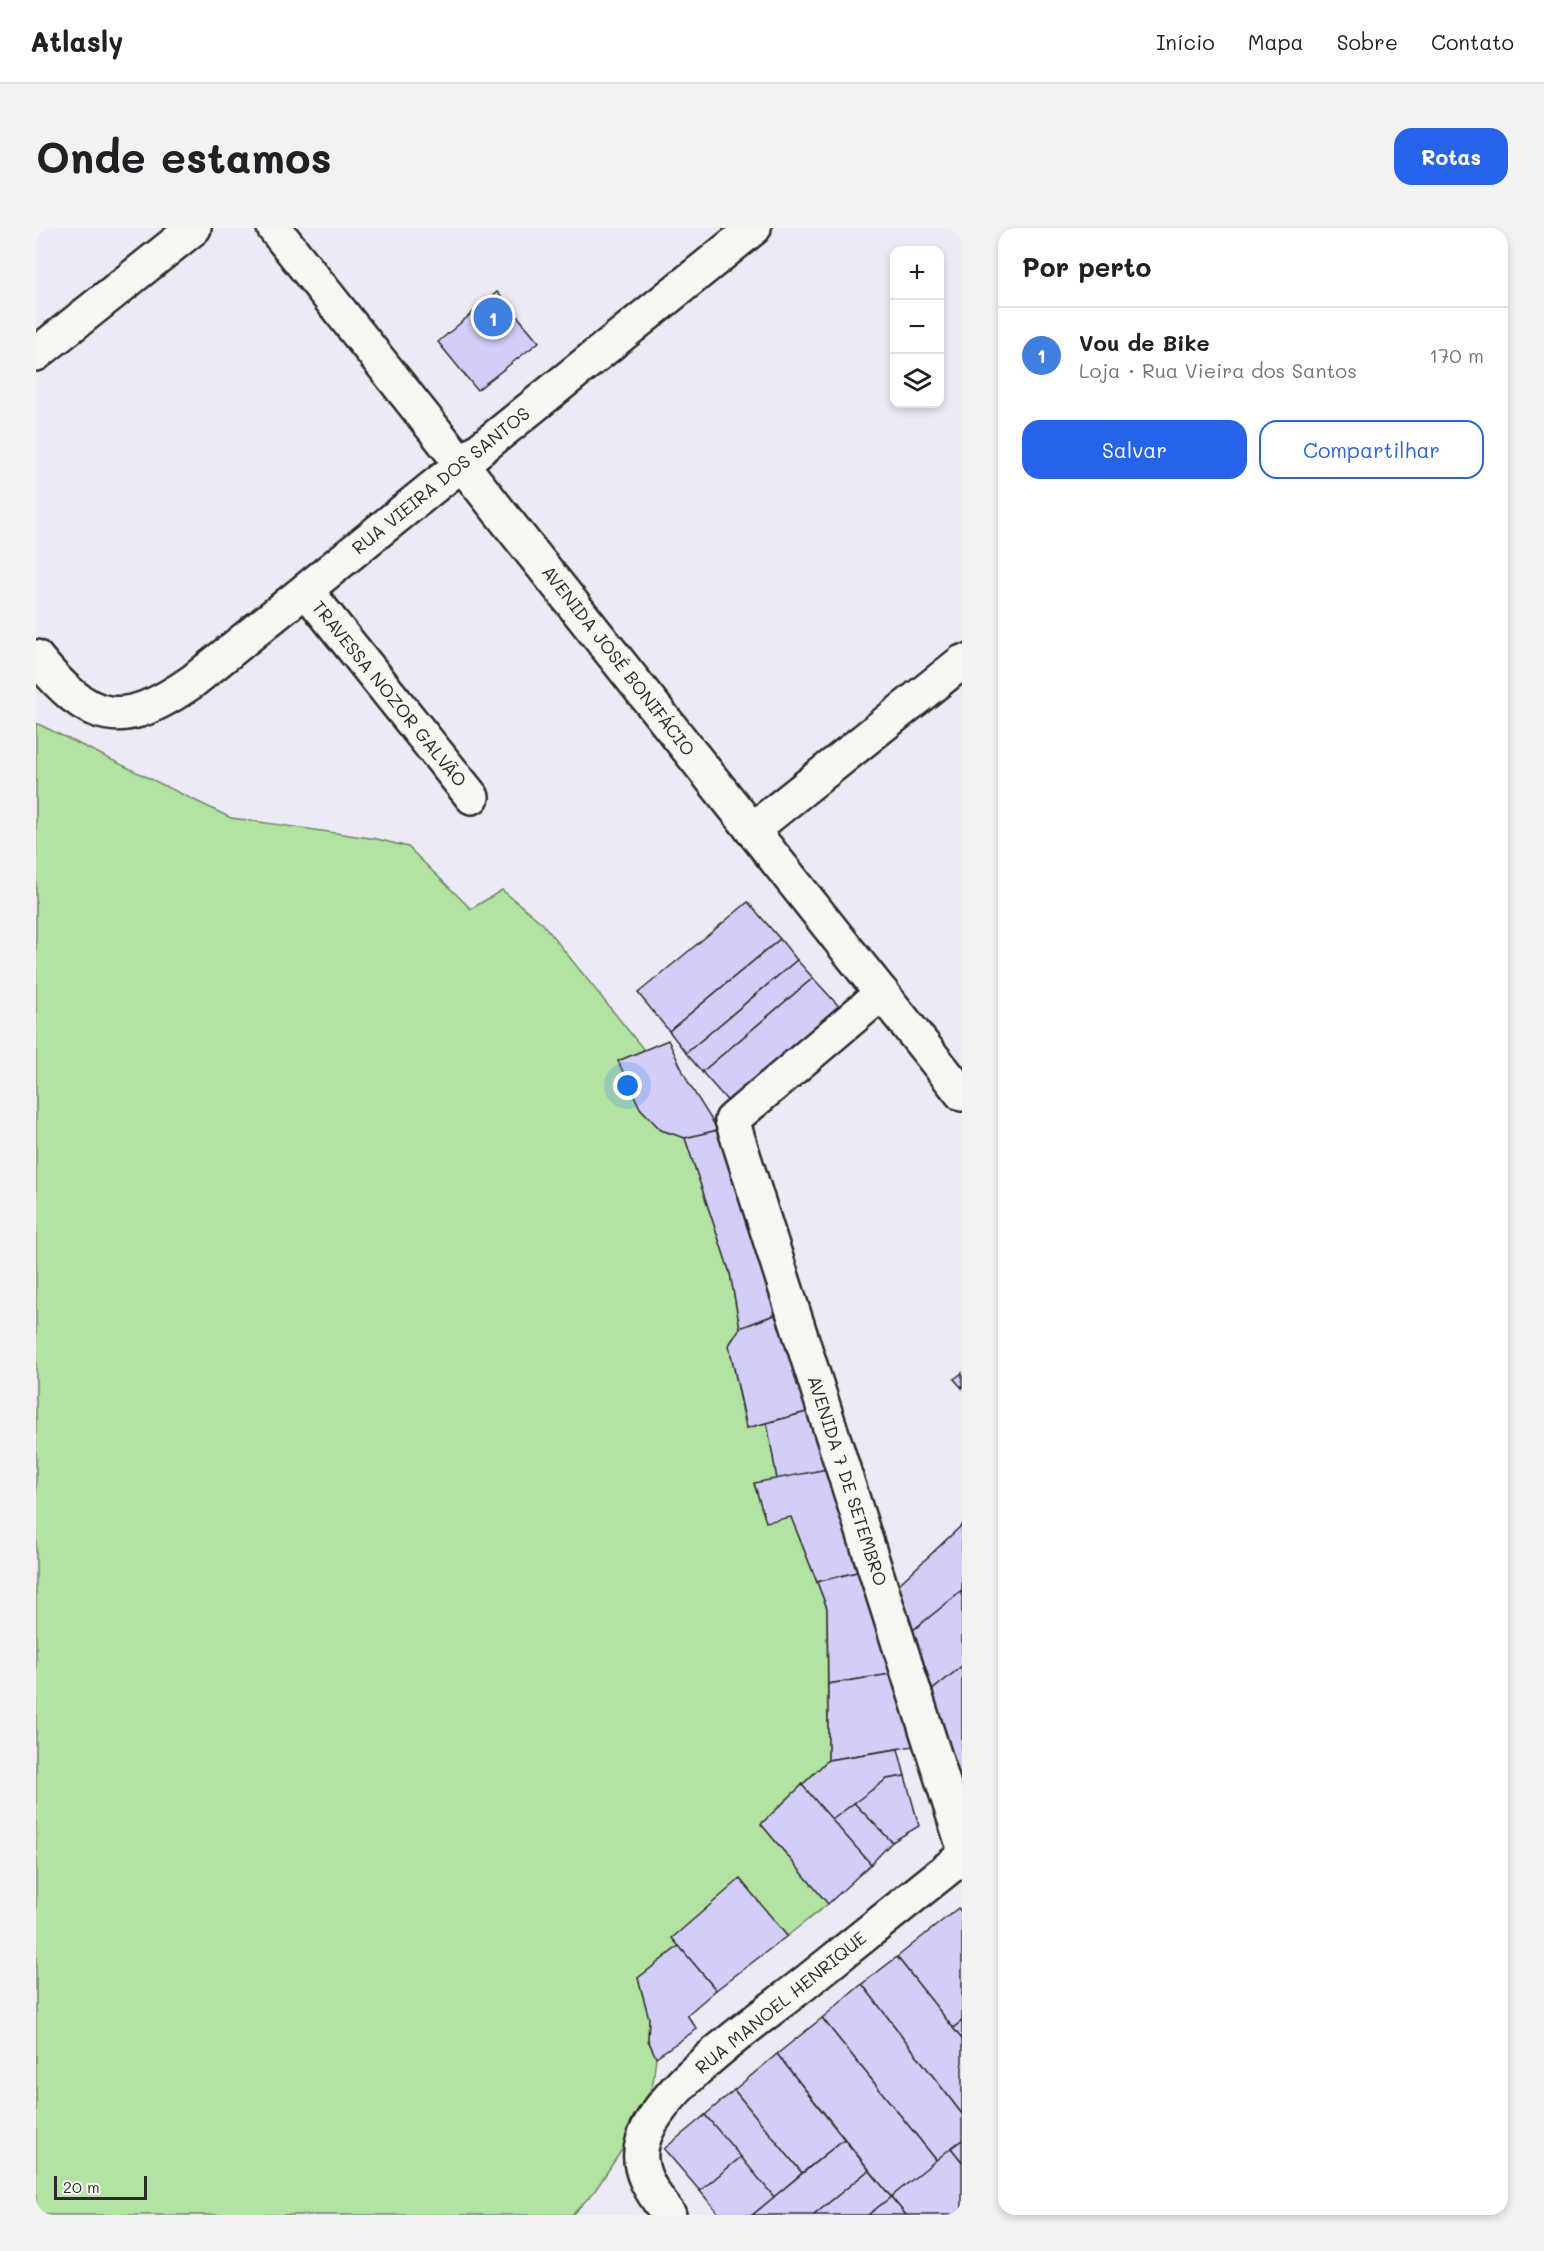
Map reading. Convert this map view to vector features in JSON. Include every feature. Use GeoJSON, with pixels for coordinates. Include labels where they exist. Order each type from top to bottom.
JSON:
{"type":"FeatureCollection","features":[{"type":"Feature","properties":{"kind":"street"},"geometry":{"type":"LineString","coordinates":[[36,354],[194,228]]}},
{"type":"Feature","properties":{"kind":"street","name":"AVENIDA JOSÉ BONIFÁCIO"},"geometry":{"type":"LineString","coordinates":[[274,228],[962,1094]]}},
{"type":"Feature","properties":{"kind":"street","name":"RUA VIEIRA DOS SANTOS"},"geometry":{"type":"LineString","coordinates":[[36,657],[74,698],[98,712],[118,714],[142,711],[164,702],[194,681],[754,228]]}},
{"type":"Feature","properties":{"kind":"street","name":"TRAVESSA NOZOR GALVÃO"},"geometry":{"type":"LineString","coordinates":[[306,590],[472,797]]}},
{"type":"Feature","properties":{"kind":"street"},"geometry":{"type":"LineString","coordinates":[[752,830],[962,662]]}},
{"type":"Feature","properties":{"kind":"street","name":"AVENIDA 7 DE SETEMBRO"},"geometry":{"type":"LineString","coordinates":[[882,993],[732,1120],[962,1842]]}},
{"type":"Feature","properties":{"kind":"street","name":"RUA MANOEL HENRIQUE"},"geometry":{"type":"LineString","coordinates":[[669,2215],[644,2175],[641,2157],[643,2139],[653,2120],[683,2084],[707,2061],[962,1857]]}},
{"type":"Feature","properties":{"kind":"green space"},"geometry":{"type":"Polygon","coordinates":[[[36,723],[231,818],[377,839],[408,847],[471,909],[502,890],[542,923],[644,1050],[661,1130],[685,1138],[730,1273],[740,1328],[729,1345],[746,1428],[767,1423],[777,1479],[754,1484],[766,1521],[791,1517],[827,1608],[828,1760],[761,1824],[828,1904],[787,1936],[740,1880],[679,1946],[638,1978],[649,2018],[648,2040],[656,2057],[653,2083],[635,2130],[594,2192],[572,2215],[36,2215],[36,723]]]}},
{"type":"Feature","properties":{"kind":"building"},"geometry":{"type":"Polygon","coordinates":[[[497,292],[539,342],[477,390],[438,342],[497,292]]]}},
{"type":"Feature","properties":{"kind":"building"},"geometry":{"type":"Polygon","coordinates":[[[748,902],[780,939],[669,1031],[638,993],[748,902]]]}},
{"type":"Feature","properties":{"kind":"building"},"geometry":{"type":"Polygon","coordinates":[[[780,939],[797,960],[686,1053],[669,1031],[780,939]]]}},
{"type":"Feature","properties":{"kind":"building"},"geometry":{"type":"Polygon","coordinates":[[[797,960],[813,978],[702,1072],[686,1053],[797,960]]]}},
{"type":"Feature","properties":{"kind":"building"},"geometry":{"type":"Polygon","coordinates":[[[813,978],[847,1015],[732,1106],[702,1072],[813,978]]]}},
{"type":"Feature","properties":{"kind":"building"},"geometry":{"type":"Polygon","coordinates":[[[668,1040],[689,1084],[718,1130],[685,1138],[661,1130],[640,1108],[618,1061],[668,1040]]]}},
{"type":"Feature","properties":{"kind":"building"},"geometry":{"type":"Polygon","coordinates":[[[718,1130],[779,1313],[740,1328],[730,1273],[685,1138],[718,1130]]]}},
{"type":"Feature","properties":{"kind":"building"},"geometry":{"type":"Polygon","coordinates":[[[780,1313],[814,1410],[747,1428],[729,1345],[740,1328],[780,1313]]]}},
{"type":"Feature","properties":{"kind":"building"},"geometry":{"type":"Polygon","coordinates":[[[962,1373],[962,1388],[954,1379],[962,1373]]]}},
{"type":"Feature","properties":{"kind":"building"},"geometry":{"type":"Polygon","coordinates":[[[814,1410],[833,1468],[777,1479],[767,1423],[814,1410]]]}},
{"type":"Feature","properties":{"kind":"building"},"geometry":{"type":"Polygon","coordinates":[[[833,1468],[861,1571],[817,1582],[791,1517],[766,1522],[754,1483],[833,1468]]]}},
{"type":"Feature","properties":{"kind":"building"},"geometry":{"type":"Polygon","coordinates":[[[962,1525],[962,1591],[912,1631],[896,1587],[962,1525]]]}},
{"type":"Feature","properties":{"kind":"building"},"geometry":{"type":"Polygon","coordinates":[[[861,1571],[891,1674],[828,1684],[827,1608],[817,1582],[861,1571]]]}},
{"type":"Feature","properties":{"kind":"building"},"geometry":{"type":"Polygon","coordinates":[[[962,1591],[962,1666],[930,1692],[912,1631],[962,1591]]]}},
{"type":"Feature","properties":{"kind":"building"},"geometry":{"type":"Polygon","coordinates":[[[962,1666],[962,1782],[930,1692],[962,1666]]]}},
{"type":"Feature","properties":{"kind":"building"},"geometry":{"type":"Polygon","coordinates":[[[891,1674],[914,1746],[828,1760],[828,1684],[891,1674]]]}},
{"type":"Feature","properties":{"kind":"building"},"geometry":{"type":"Polygon","coordinates":[[[898,1749],[905,1776],[887,1779],[832,1820],[802,1785],[828,1760],[898,1749]]]}},
{"type":"Feature","properties":{"kind":"building"},"geometry":{"type":"Polygon","coordinates":[[[905,1776],[919,1826],[892,1842],[854,1803],[887,1779],[905,1776]]]}},
{"type":"Feature","properties":{"kind":"building"},"geometry":{"type":"Polygon","coordinates":[[[802,1785],[871,1864],[828,1904],[761,1824],[802,1785]]]}},
{"type":"Feature","properties":{"kind":"building"},"geometry":{"type":"Polygon","coordinates":[[[854,1803],[892,1842],[871,1864],[832,1820],[854,1803]]]}},
{"type":"Feature","properties":{"kind":"building"},"geometry":{"type":"Polygon","coordinates":[[[740,1879],[787,1936],[716,1990],[672,1938],[740,1879]]]}},
{"type":"Feature","properties":{"kind":"building"},"geometry":{"type":"Polygon","coordinates":[[[958,1908],[962,1913],[962,2021],[953,2028],[897,1957],[958,1908]]]}},
{"type":"Feature","properties":{"kind":"building"},"geometry":{"type":"Polygon","coordinates":[[[679,1946],[716,1990],[687,2015],[697,2029],[656,2057],[648,2040],[649,2018],[638,1978],[679,1946]]]}},
{"type":"Feature","properties":{"kind":"building"},"geometry":{"type":"Polygon","coordinates":[[[897,1957],[962,2039],[962,2114],[862,1984],[897,1957]]]}},
{"type":"Feature","properties":{"kind":"building"},"geometry":{"type":"Polygon","coordinates":[[[862,1984],[962,2114],[962,2140],[937,2161],[822,2018],[862,1984]]]}},
{"type":"Feature","properties":{"kind":"building"},"geometry":{"type":"Polygon","coordinates":[[[822,2018],[937,2161],[891,2197],[777,2054],[822,2018]]]}},
{"type":"Feature","properties":{"kind":"building"},"geometry":{"type":"Polygon","coordinates":[[[962,2021],[962,2039],[953,2028],[962,2021]]]}},
{"type":"Feature","properties":{"kind":"building"},"geometry":{"type":"Polygon","coordinates":[[[777,2054],[844,2139],[802,2173],[734,2090],[777,2054]]]}},
{"type":"Feature","properties":{"kind":"building"},"geometry":{"type":"Polygon","coordinates":[[[734,2090],[802,2173],[774,2197],[705,2115],[734,2090]]]}},
{"type":"Feature","properties":{"kind":"building"},"geometry":{"type":"Polygon","coordinates":[[[705,2115],[741,2157],[700,2191],[664,2149],[705,2115]]]}},
{"type":"Feature","properties":{"kind":"building"},"geometry":{"type":"Polygon","coordinates":[[[844,2139],[869,2170],[814,2215],[752,2215],[844,2139]]]}},
{"type":"Feature","properties":{"kind":"building"},"geometry":{"type":"Polygon","coordinates":[[[962,2140],[962,2162],[951,2148],[962,2140]]]}},
{"type":"Feature","properties":{"kind":"building"},"geometry":{"type":"Polygon","coordinates":[[[951,2148],[962,2162],[962,2215],[906,2215],[891,2197],[951,2148]]]}},
{"type":"Feature","properties":{"kind":"building"},"geometry":{"type":"Polygon","coordinates":[[[741,2157],[774,2197],[752,2215],[720,2215],[700,2191],[741,2157]]]}},
{"type":"Feature","properties":{"kind":"building"},"geometry":{"type":"Polygon","coordinates":[[[869,2170],[891,2197],[868,2215],[814,2215],[869,2170]]]}},
{"type":"Feature","properties":{"kind":"building"},"geometry":{"type":"Polygon","coordinates":[[[891,2197],[906,2215],[868,2215],[891,2197]]]}},
{"type":"Feature","properties":{"kind":"place","name":"Vou de Bike"},"geometry":{"type":"Point","coordinates":[493,317]}}]}
